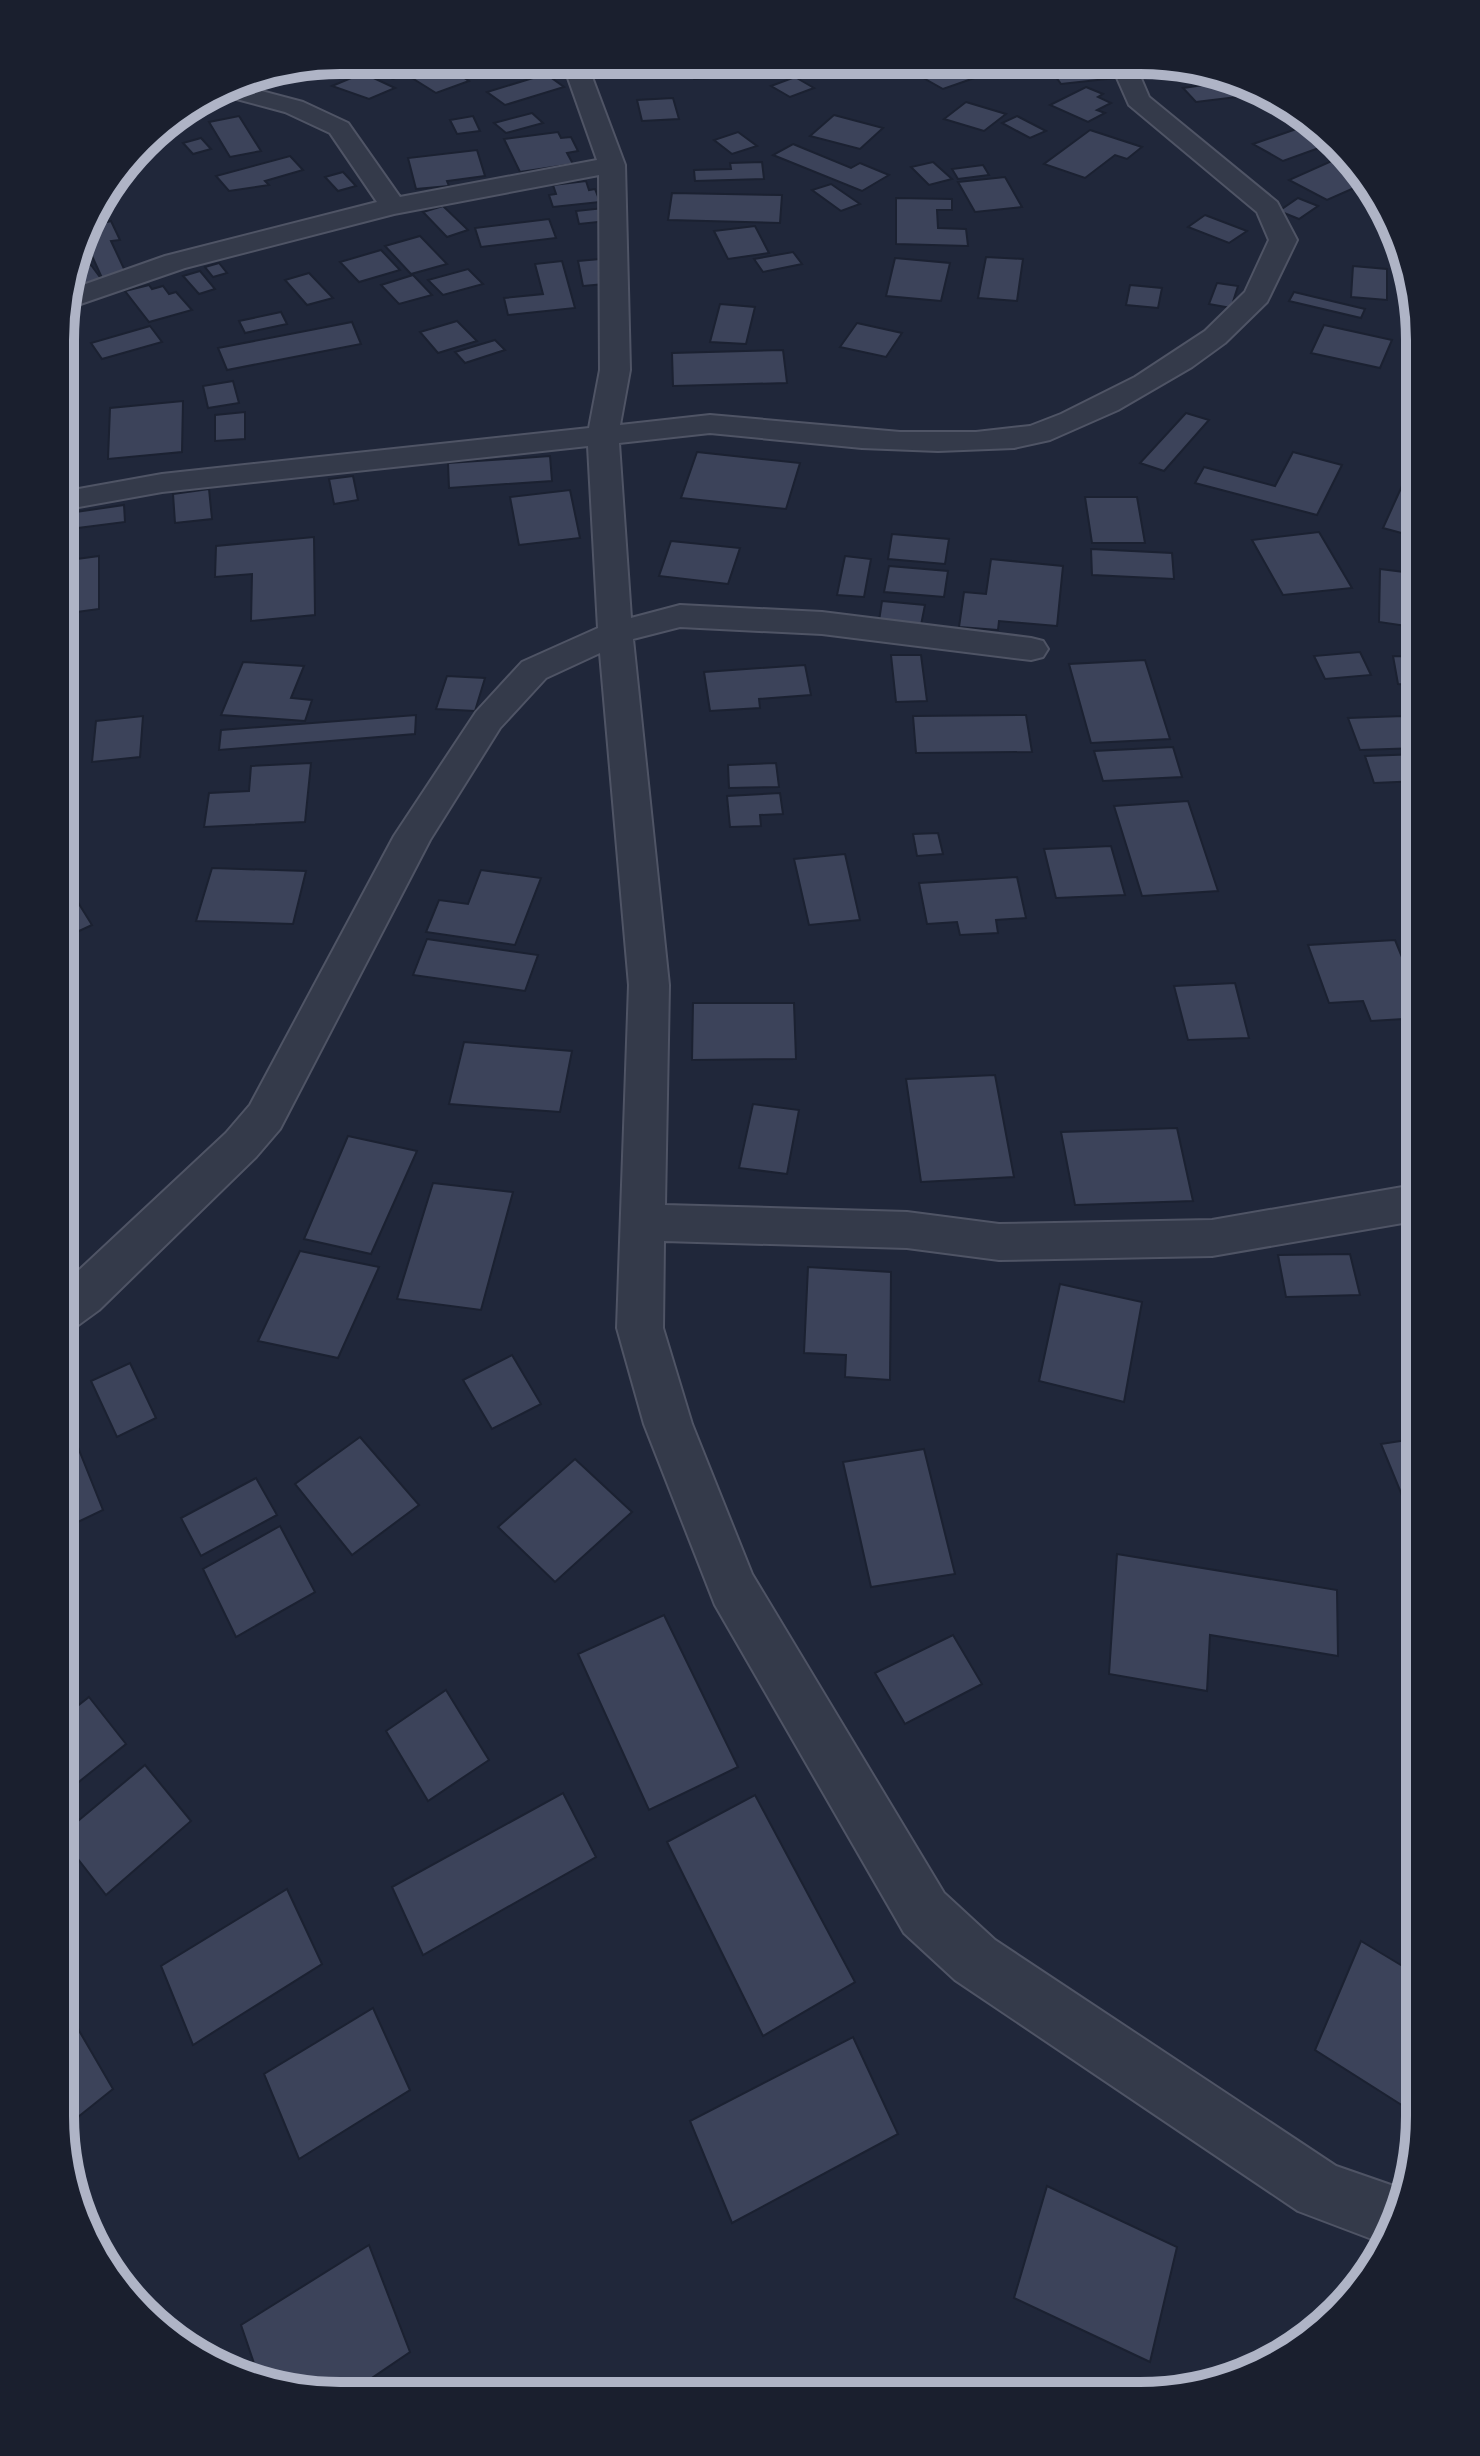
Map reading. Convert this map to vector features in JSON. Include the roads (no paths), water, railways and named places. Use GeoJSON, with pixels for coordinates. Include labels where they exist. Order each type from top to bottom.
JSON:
{"type":"FeatureCollection","features":[{"type":"Feature","properties":{"kind":"street"},"geometry":{"type":"LineString","coordinates":[[74,499],[162,483],[603,433],[710,424],[870,437],[954,440],[1018,438],[1086,415],[1155,378],[1217,335],[1257,297],[1283,240],[1268,208],[1138,100],[1127,74]]}},
{"type":"Feature","properties":{"kind":"street"},"geometry":{"type":"LineString","coordinates":[[579,75],[612,165],[615,370],[603,433],[615,633],[649,985],[640,1328],[668,1424],[733,1588],[924,1913],[975,1960],[1319,2190],[1387,2214]]}},
{"type":"Feature","properties":{"kind":"street"},"geometry":{"type":"LineString","coordinates":[[241,93],[294,107],[339,128],[393,206]]}},
{"type":"Feature","properties":{"kind":"street"},"geometry":{"type":"LineString","coordinates":[[78,297],[175,262],[393,206],[612,165]]}},
{"type":"Feature","properties":{"kind":"street"},"geometry":{"type":"LineString","coordinates":[[74,1290],[241,1145],[265,1117],[413,836],[488,720],[534,670],[615,633],[680,616],[822,623],[1031,649]]}},
{"type":"Feature","properties":{"kind":"street"},"geometry":{"type":"LineString","coordinates":[[642,1222],[907,1230],[999,1242],[1212,1238],[1406,1205]]}}]}
